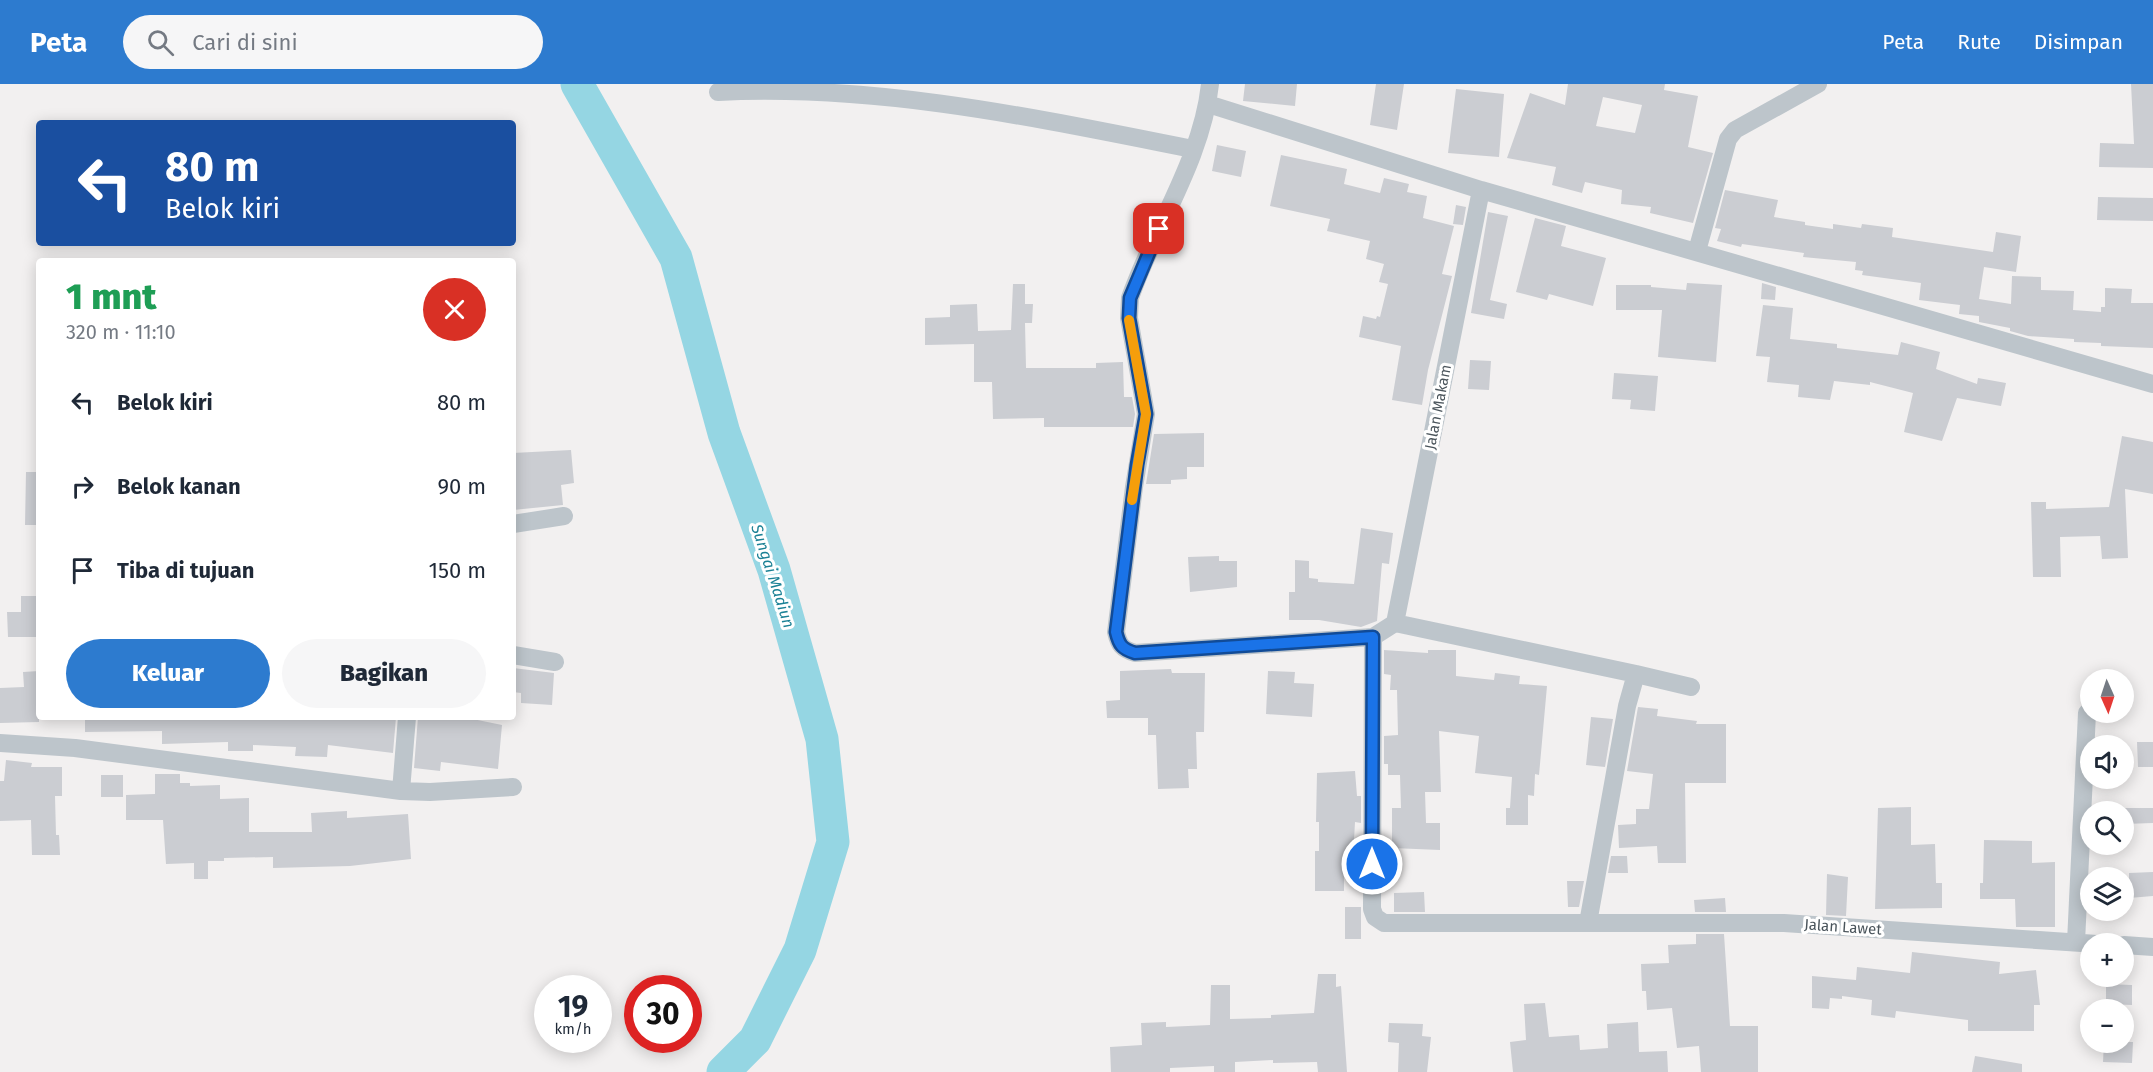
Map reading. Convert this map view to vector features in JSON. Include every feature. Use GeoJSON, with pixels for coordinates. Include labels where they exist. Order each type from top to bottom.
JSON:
{"type":"FeatureCollection","features":[{"type":"Feature","properties":{"kind":"street"},"geometry":{"type":"LineString","coordinates":[[1210,84],[1208,104],[1193,149],[1130,298],[1129,318],[1146,414],[1137,465],[1116,632],[1119,644],[1125,650],[1135,653],[1373,637],[1395,623],[1691,687]]}},
{"type":"Feature","properties":{"kind":"street"},"geometry":{"type":"LineString","coordinates":[[1697,251],[1728,140],[1735,130],[1818,84]]}},
{"type":"Feature","properties":{"kind":"street"},"geometry":{"type":"LineString","coordinates":[[718,92],[768,89],[965,105],[1193,149]]}},
{"type":"Feature","properties":{"kind":"street"},"geometry":{"type":"LineString","coordinates":[[1208,104],[1481,190],[2153,384]]}},
{"type":"Feature","properties":{"kind":"street","name":"Jalan Makam"},"geometry":{"type":"LineString","coordinates":[[1395,623],[1481,190]]}},
{"type":"Feature","properties":{"kind":"street"},"geometry":{"type":"LineString","coordinates":[[516,524],[564,516]]}},
{"type":"Feature","properties":{"kind":"street","name":"Jalan Lawet"},"geometry":{"type":"LineString","coordinates":[[1373,637],[1372,909],[1375,916],[1384,923],[1784,923],[2080,942]]}},
{"type":"Feature","properties":{"kind":"street"},"geometry":{"type":"LineString","coordinates":[[516,656],[555,662]]}},
{"type":"Feature","properties":{"kind":"street"},"geometry":{"type":"LineString","coordinates":[[1588,923],[1636,674]]}},
{"type":"Feature","properties":{"kind":"street"},"geometry":{"type":"LineString","coordinates":[[401,791],[407,720]]}},
{"type":"Feature","properties":{"kind":"street"},"geometry":{"type":"LineString","coordinates":[[2076,942],[2087,723]]}},
{"type":"Feature","properties":{"kind":"street"},"geometry":{"type":"LineString","coordinates":[[0,743],[75,748],[401,791],[429,792],[513,787]]}},
{"type":"Feature","properties":{"kind":"street"},"geometry":{"type":"LineString","coordinates":[[2134,946],[2153,947]]}},
{"type":"Feature","properties":{"kind":"building"},"geometry":{"type":"Polygon","coordinates":[[[1245,84],[1297,84],[1295,106],[1243,101],[1245,84]]]}},
{"type":"Feature","properties":{"kind":"building"},"geometry":{"type":"Polygon","coordinates":[[[1376,84],[1404,84],[1397,130],[1370,125],[1376,84]]]}},
{"type":"Feature","properties":{"kind":"building"},"geometry":{"type":"Polygon","coordinates":[[[1568,84],[1665,84],[1664,90],[1698,96],[1688,147],[1713,153],[1693,223],[1650,213],[1651,207],[1621,204],[1622,190],[1585,182],[1582,193],[1552,185],[1556,167],[1507,158],[1530,93],[1565,105],[1568,84]],[[1603,97],[1596,126],[1635,133],[1642,105],[1603,97]]]}},
{"type":"Feature","properties":{"kind":"building"},"geometry":{"type":"Polygon","coordinates":[[[2131,84],[2153,84],[2153,168],[2099,167],[2100,143],[2134,144],[2131,84]]]}},
{"type":"Feature","properties":{"kind":"building"},"geometry":{"type":"Polygon","coordinates":[[[1456,89],[1504,94],[1499,157],[1448,153],[1456,89]]]}},
{"type":"Feature","properties":{"kind":"building"},"geometry":{"type":"Polygon","coordinates":[[[1217,145],[1246,151],[1241,177],[1212,171],[1217,145]]]}},
{"type":"Feature","properties":{"kind":"building"},"geometry":{"type":"Polygon","coordinates":[[[1281,155],[1347,169],[1344,184],[1380,193],[1384,178],[1409,184],[1407,192],[1427,196],[1423,218],[1454,226],[1442,274],[1452,276],[1428,370],[1422,405],[1392,400],[1401,346],[1359,337],[1363,316],[1376,319],[1377,316],[1380,317],[1388,284],[1379,282],[1384,264],[1366,259],[1370,241],[1327,231],[1330,219],[1270,206],[1281,155]]]}},
{"type":"Feature","properties":{"kind":"building"},"geometry":{"type":"Polygon","coordinates":[[[1725,190],[1778,200],[1774,217],[1805,222],[1805,225],[1833,229],[1833,224],[1861,228],[1862,224],[1893,228],[1892,237],[1993,252],[1996,232],[2021,236],[2016,272],[1984,267],[1979,299],[2011,304],[2012,276],[2041,277],[2041,290],[2074,291],[2073,310],[2101,312],[2101,307],[2105,307],[2105,288],[2132,289],[2131,303],[2153,303],[2153,348],[2101,346],[2101,343],[2074,342],[2074,339],[2028,336],[2010,331],[2010,328],[1979,322],[1979,316],[1959,314],[1960,305],[1919,300],[1921,283],[1862,275],[1863,271],[1855,270],[1856,262],[1803,257],[1804,253],[1742,244],[1741,247],[1717,241],[1721,229],[1715,228],[1725,190]]]}},
{"type":"Feature","properties":{"kind":"building"},"geometry":{"type":"Polygon","coordinates":[[[2098,197],[2153,198],[2153,221],[2097,220],[2098,197]]]}},
{"type":"Feature","properties":{"kind":"building"},"geometry":{"type":"Polygon","coordinates":[[[1456,205],[1466,207],[1463,225],[1453,224],[1456,205]]]}},
{"type":"Feature","properties":{"kind":"building"},"geometry":{"type":"Polygon","coordinates":[[[1488,212],[1508,216],[1490,300],[1507,304],[1504,319],[1471,313],[1488,212]]]}},
{"type":"Feature","properties":{"kind":"building"},"geometry":{"type":"Polygon","coordinates":[[[1535,218],[1566,226],[1561,246],[1606,258],[1593,306],[1549,294],[1547,300],[1516,292],[1535,218]]]}},
{"type":"Feature","properties":{"kind":"building"},"geometry":{"type":"Polygon","coordinates":[[[1687,283],[1722,285],[1716,362],[1658,357],[1662,310],[1616,310],[1616,285],[1651,285],[1651,287],[1686,290],[1687,283]]]}},
{"type":"Feature","properties":{"kind":"building"},"geometry":{"type":"Polygon","coordinates":[[[1762,283],[1776,287],[1775,300],[1761,299],[1762,283]]]}},
{"type":"Feature","properties":{"kind":"building"},"geometry":{"type":"Polygon","coordinates":[[[1013,284],[1025,284],[1025,304],[1033,304],[1032,323],[1025,323],[1026,368],[1096,368],[1096,363],[1123,362],[1124,397],[1132,397],[1135,414],[1133,427],[1044,427],[1044,418],[993,419],[992,382],[974,382],[974,344],[925,345],[925,318],[950,317],[950,305],[977,304],[978,331],[1011,330],[1013,284]]]}},
{"type":"Feature","properties":{"kind":"building"},"geometry":{"type":"Polygon","coordinates":[[[1763,305],[1793,308],[1790,339],[1837,344],[1837,348],[1898,355],[1901,342],[1940,352],[1936,369],[1977,384],[1978,378],[2006,383],[2001,406],[1957,398],[1942,441],[1904,432],[1913,393],[1870,382],[1870,385],[1834,381],[1830,400],[1798,397],[1799,385],[1767,382],[1770,357],[1756,356],[1763,305]]]}},
{"type":"Feature","properties":{"kind":"building"},"geometry":{"type":"Polygon","coordinates":[[[1470,360],[1491,361],[1489,390],[1468,389],[1470,360]]]}},
{"type":"Feature","properties":{"kind":"building"},"geometry":{"type":"Polygon","coordinates":[[[1614,373],[1658,376],[1655,411],[1630,409],[1631,400],[1612,399],[1614,373]]]}},
{"type":"Feature","properties":{"kind":"building"},"geometry":{"type":"Polygon","coordinates":[[[1204,433],[1204,467],[1187,467],[1187,479],[1171,480],[1171,484],[1146,484],[1154,434],[1204,433]]]}},
{"type":"Feature","properties":{"kind":"building"},"geometry":{"type":"Polygon","coordinates":[[[2122,436],[2153,442],[2153,494],[2125,489],[2128,558],[2102,559],[2100,536],[2060,537],[2061,577],[2033,577],[2031,502],[2046,502],[2046,509],[2109,507],[2122,436]]]}},
{"type":"Feature","properties":{"kind":"building"},"geometry":{"type":"Polygon","coordinates":[[[571,450],[574,483],[561,485],[563,505],[516,510],[516,453],[571,450]]]}},
{"type":"Feature","properties":{"kind":"building"},"geometry":{"type":"Polygon","coordinates":[[[26,472],[36,472],[36,525],[25,525],[26,472]]]}},
{"type":"Feature","properties":{"kind":"building"},"geometry":{"type":"Polygon","coordinates":[[[1361,528],[1393,533],[1389,564],[1382,563],[1377,621],[1361,627],[1319,620],[1289,620],[1289,592],[1295,592],[1295,560],[1309,561],[1309,578],[1318,579],[1318,582],[1354,584],[1361,528]]]}},
{"type":"Feature","properties":{"kind":"building"},"geometry":{"type":"Polygon","coordinates":[[[1219,556],[1219,561],[1237,561],[1237,587],[1190,592],[1188,557],[1219,556]]]}},
{"type":"Feature","properties":{"kind":"building"},"geometry":{"type":"Polygon","coordinates":[[[21,596],[36,596],[36,637],[8,637],[7,612],[21,612],[21,596]]]}},
{"type":"Feature","properties":{"kind":"building"},"geometry":{"type":"Polygon","coordinates":[[[1384,650],[1428,653],[1428,650],[1456,650],[1456,676],[1494,680],[1495,673],[1520,676],[1519,684],[1547,686],[1539,775],[1535,774],[1534,796],[1528,795],[1528,825],[1506,825],[1506,808],[1510,808],[1512,777],[1475,773],[1479,736],[1439,731],[1441,792],[1425,792],[1426,823],[1440,823],[1440,850],[1392,848],[1392,808],[1401,808],[1400,775],[1388,775],[1388,764],[1384,764],[1384,736],[1398,735],[1397,690],[1390,690],[1391,675],[1384,674],[1384,650]]]}},
{"type":"Feature","properties":{"kind":"building"},"geometry":{"type":"Polygon","coordinates":[[[516,668],[554,673],[552,705],[521,703],[521,693],[516,692],[516,668]]]}},
{"type":"Feature","properties":{"kind":"building"},"geometry":{"type":"Polygon","coordinates":[[[1171,669],[1172,673],[1205,673],[1204,732],[1196,732],[1197,769],[1188,769],[1189,788],[1158,789],[1156,735],[1148,735],[1148,718],[1107,718],[1106,701],[1120,700],[1120,671],[1171,669]]]}},
{"type":"Feature","properties":{"kind":"building"},"geometry":{"type":"Polygon","coordinates":[[[36,671],[36,720],[39,722],[0,723],[0,688],[24,687],[23,672],[36,671]]]}},
{"type":"Feature","properties":{"kind":"building"},"geometry":{"type":"Polygon","coordinates":[[[1268,671],[1295,672],[1294,683],[1314,684],[1312,717],[1266,714],[1268,671]]]}},
{"type":"Feature","properties":{"kind":"building"},"geometry":{"type":"Polygon","coordinates":[[[1638,707],[1658,709],[1657,716],[1697,721],[1696,724],[1726,724],[1726,783],[1685,783],[1686,863],[1658,863],[1657,846],[1619,848],[1618,825],[1636,824],[1636,809],[1649,809],[1653,774],[1627,771],[1638,707]]]}},
{"type":"Feature","properties":{"kind":"building"},"geometry":{"type":"Polygon","coordinates":[[[1591,717],[1613,719],[1605,767],[1586,765],[1591,717]]]}},
{"type":"Feature","properties":{"kind":"building"},"geometry":{"type":"Polygon","coordinates":[[[85,720],[396,720],[393,753],[328,745],[327,757],[295,756],[296,747],[253,745],[253,751],[228,751],[228,742],[162,744],[162,731],[85,732],[85,720]]]}},
{"type":"Feature","properties":{"kind":"building"},"geometry":{"type":"Polygon","coordinates":[[[418,720],[478,720],[502,725],[498,769],[441,762],[440,771],[414,768],[418,720]]]}},
{"type":"Feature","properties":{"kind":"building"},"geometry":{"type":"Polygon","coordinates":[[[2137,742],[2153,742],[2153,767],[2138,767],[2137,742]]]}},
{"type":"Feature","properties":{"kind":"building"},"geometry":{"type":"Polygon","coordinates":[[[6,760],[32,763],[31,767],[62,767],[62,796],[55,796],[56,835],[59,835],[60,855],[32,855],[31,820],[0,821],[0,781],[4,781],[6,760]]]}},
{"type":"Feature","properties":{"kind":"building"},"geometry":{"type":"Polygon","coordinates":[[[1355,771],[1357,796],[1361,796],[1361,823],[1355,822],[1352,848],[1348,848],[1348,875],[1344,875],[1344,891],[1315,891],[1315,851],[1319,851],[1319,822],[1316,822],[1317,773],[1355,771]]]}},
{"type":"Feature","properties":{"kind":"building"},"geometry":{"type":"Polygon","coordinates":[[[155,774],[180,774],[180,783],[190,783],[190,786],[220,785],[220,799],[249,798],[249,832],[312,832],[311,813],[347,811],[347,818],[408,814],[411,859],[350,866],[273,868],[273,857],[224,858],[224,861],[208,861],[208,879],[194,879],[194,863],[166,864],[163,820],[126,820],[126,795],[155,794],[155,774]]]}},
{"type":"Feature","properties":{"kind":"building"},"geometry":{"type":"Polygon","coordinates":[[[101,775],[123,775],[123,797],[101,797],[101,775]]]}},
{"type":"Feature","properties":{"kind":"building"},"geometry":{"type":"Polygon","coordinates":[[[1911,807],[1911,845],[1935,844],[1936,883],[1942,883],[1942,908],[1875,909],[1878,808],[1911,807]]]}},
{"type":"Feature","properties":{"kind":"building"},"geometry":{"type":"Polygon","coordinates":[[[2134,808],[2153,808],[2153,823],[2134,824],[2134,808]]]}},
{"type":"Feature","properties":{"kind":"building"},"geometry":{"type":"Polygon","coordinates":[[[1984,840],[2032,841],[2032,863],[2055,862],[2055,927],[2016,927],[2015,899],[1980,899],[1980,883],[1983,883],[1984,840]]]}},
{"type":"Feature","properties":{"kind":"building"},"geometry":{"type":"Polygon","coordinates":[[[1611,856],[1627,856],[1628,873],[1608,873],[1611,856]]]}},
{"type":"Feature","properties":{"kind":"building"},"geometry":{"type":"Polygon","coordinates":[[[2153,872],[2153,896],[2134,898],[2134,873],[2153,872]]]}},
{"type":"Feature","properties":{"kind":"building"},"geometry":{"type":"Polygon","coordinates":[[[1827,874],[1848,877],[1846,916],[1826,915],[1827,874]]]}},
{"type":"Feature","properties":{"kind":"building"},"geometry":{"type":"Polygon","coordinates":[[[1567,881],[1584,881],[1579,907],[1568,907],[1567,881]]]}},
{"type":"Feature","properties":{"kind":"building"},"geometry":{"type":"Polygon","coordinates":[[[1424,892],[1425,912],[1394,912],[1394,893],[1424,892]]]}},
{"type":"Feature","properties":{"kind":"building"},"geometry":{"type":"Polygon","coordinates":[[[1725,898],[1726,912],[1695,912],[1694,900],[1725,898]]]}},
{"type":"Feature","properties":{"kind":"building"},"geometry":{"type":"Polygon","coordinates":[[[1345,907],[1361,907],[1361,939],[1345,939],[1345,907]]]}},
{"type":"Feature","properties":{"kind":"building"},"geometry":{"type":"Polygon","coordinates":[[[1696,934],[1724,934],[1730,1026],[1758,1026],[1758,1072],[1701,1072],[1699,1046],[1677,1048],[1672,1008],[1647,1010],[1646,991],[1642,991],[1641,964],[1669,963],[1668,945],[1696,944],[1696,934]]]}},
{"type":"Feature","properties":{"kind":"building"},"geometry":{"type":"Polygon","coordinates":[[[1912,952],[2000,962],[1999,974],[2036,970],[2040,1005],[2034,1005],[2034,1031],[1968,1031],[1968,1020],[1896,1011],[1895,1018],[1871,1015],[1872,1000],[1842,996],[1842,999],[1830,998],[1829,1009],[1812,1008],[1812,976],[1856,980],[1857,967],[1910,973],[1912,952]]]}},
{"type":"Feature","properties":{"kind":"building"},"geometry":{"type":"Polygon","coordinates":[[[1318,974],[1336,974],[1336,987],[1341,986],[1347,1072],[1318,1072],[1317,1062],[1273,1063],[1273,1060],[1235,1062],[1235,1072],[1214,1072],[1214,1066],[1170,1068],[1170,1072],[1111,1072],[1110,1047],[1142,1045],[1141,1023],[1166,1022],[1166,1027],[1210,1025],[1211,985],[1230,985],[1230,1019],[1271,1018],[1271,1015],[1314,1013],[1318,974]]]}},
{"type":"Feature","properties":{"kind":"building"},"geometry":{"type":"Polygon","coordinates":[[[2106,987],[2132,987],[2132,999],[2106,999],[2106,987]]]}},
{"type":"Feature","properties":{"kind":"building"},"geometry":{"type":"Polygon","coordinates":[[[1545,1003],[1549,1037],[1579,1035],[1580,1050],[1608,1048],[1607,1024],[1638,1022],[1639,1052],[1667,1051],[1668,1072],[1513,1072],[1510,1042],[1526,1040],[1524,1004],[1545,1003]]]}},
{"type":"Feature","properties":{"kind":"building"},"geometry":{"type":"Polygon","coordinates":[[[1389,1023],[1423,1024],[1422,1036],[1431,1037],[1427,1072],[1398,1072],[1399,1043],[1388,1042],[1389,1023]]]}},
{"type":"Feature","properties":{"kind":"building"},"geometry":{"type":"Polygon","coordinates":[[[2103,1053],[2132,1053],[2132,1063],[2103,1062],[2103,1053]]]}},
{"type":"Feature","properties":{"kind":"building"},"geometry":{"type":"Polygon","coordinates":[[[1975,1056],[2022,1064],[2022,1072],[1972,1072],[1975,1056]]]}},
{"type":"Feature","properties":{"kind":"waterway","name":"Sungai Madiun"},"geometry":{"type":"LineString","coordinates":[[577,84],[676,258],[724,433],[774,570],[822,739],[833,842],[800,950],[755,1040],[723,1072]]}},
{"type":"Feature","properties":{"kind":"slow traffic"},"geometry":{"type":"LineString","coordinates":[[1129,320],[1139,364],[1146,414],[1132,500]]}},
{"type":"Feature","properties":{"kind":"route"},"geometry":{"type":"LineString","coordinates":[[1159,229],[1138,273],[1130,298],[1129,318],[1139,364],[1146,414],[1137,465],[1116,632],[1119,644],[1125,650],[1135,653],[1373,637],[1372,864]]}}]}
